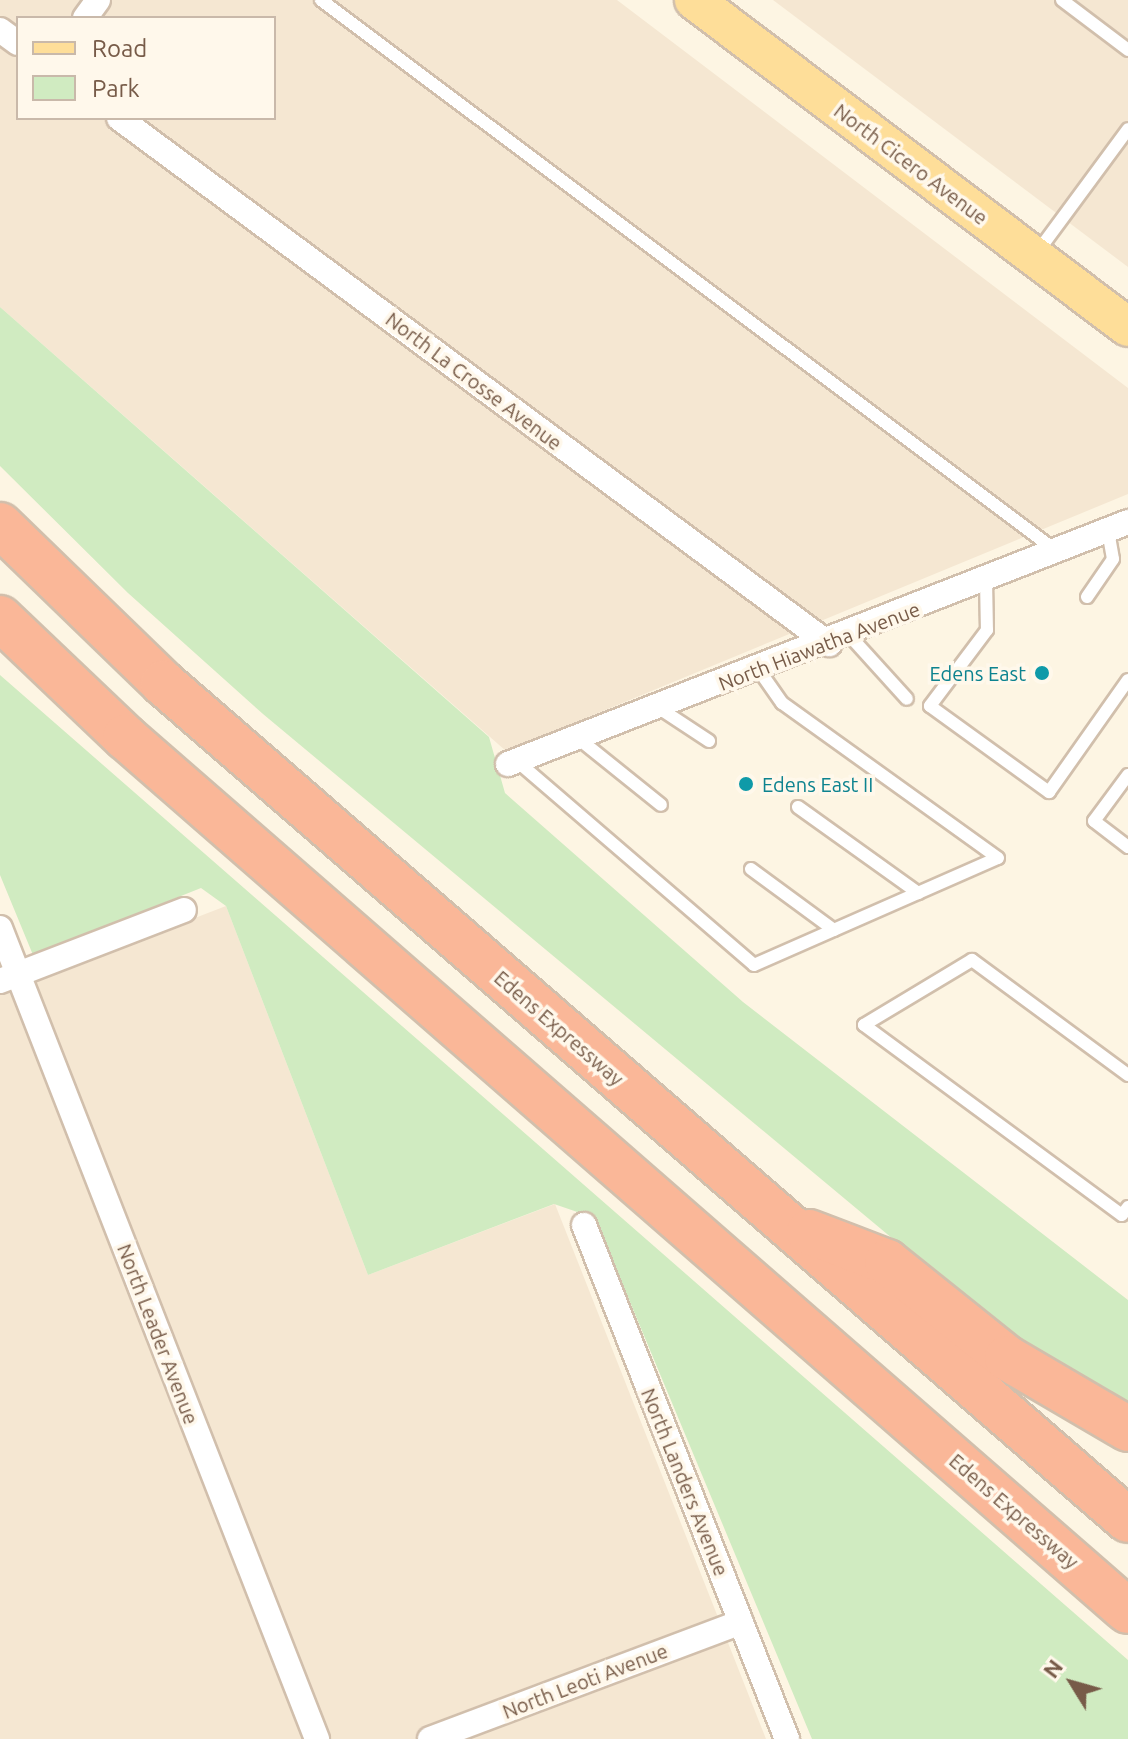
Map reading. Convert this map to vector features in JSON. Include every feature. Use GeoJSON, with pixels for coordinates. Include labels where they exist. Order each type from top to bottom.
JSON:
{"type":"FeatureCollection","features":[{"type":"Feature","properties":{"kind":"highway","name":"Edens Expressway"},"geometry":{"type":"LineString","coordinates":[[0,525],[163,683],[780,1222],[1128,1520]]}},
{"type":"Feature","properties":{"kind":"highway","name":"Edens Expressway"},"geometry":{"type":"LineString","coordinates":[[0,618],[125,737],[1128,1611]]}},
{"type":"Feature","properties":{"kind":"highway"},"geometry":{"type":"LineString","coordinates":[[780,1222],[887,1262],[1007,1358],[1128,1429]]}},
{"type":"Feature","properties":{"kind":"main road","name":"North Cicero Avenue"},"geometry":{"type":"LineString","coordinates":[[694,0],[1128,327]]}},
{"type":"Feature","properties":{"kind":"street","name":"North La Crosse Avenue"},"geometry":{"type":"LineString","coordinates":[[122,120],[839,640]]}},
{"type":"Feature","properties":{"kind":"street","name":"North Hiawatha Avenue"},"geometry":{"type":"LineString","coordinates":[[513,763],[839,640],[1118,526]]}},
{"type":"Feature","properties":{"kind":"street"},"geometry":{"type":"LineString","coordinates":[[9,978],[184,910]]}},
{"type":"Feature","properties":{"kind":"street","name":"North Leader Avenue"},"geometry":{"type":"LineString","coordinates":[[0,928],[9,978],[317,1739]]}},
{"type":"Feature","properties":{"kind":"street","name":"North Landers Avenue"},"geometry":{"type":"LineString","coordinates":[[584,1225],[787,1739]]}},
{"type":"Feature","properties":{"kind":"street","name":"North Leoti Avenue"},"geometry":{"type":"LineString","coordinates":[[430,1739],[741,1622]]}},
{"type":"Feature","properties":{"kind":"lane"},"geometry":{"type":"LineString","coordinates":[[321,0],[1056,551]]}},
{"type":"Feature","properties":{"kind":"lane"},"geometry":{"type":"LineString","coordinates":[[1062,0],[1128,50]]}},
{"type":"Feature","properties":{"kind":"lane"},"geometry":{"type":"LineString","coordinates":[[1034,257],[1128,129]]}},
{"type":"Feature","properties":{"kind":"lane"},"geometry":{"type":"LineString","coordinates":[[1087,597],[1113,559],[1118,526]]}},
{"type":"Feature","properties":{"kind":"lane"},"geometry":{"type":"LineString","coordinates":[[986,580],[987,630],[930,706],[1049,792],[1128,680]]}},
{"type":"Feature","properties":{"kind":"lane"},"geometry":{"type":"LineString","coordinates":[[839,640],[907,699]]}},
{"type":"Feature","properties":{"kind":"lane"},"geometry":{"type":"LineString","coordinates":[[513,763],[754,965],[998,858],[782,703],[759,670]]}},
{"type":"Feature","properties":{"kind":"lane"},"geometry":{"type":"LineString","coordinates":[[659,708],[709,741]]}},
{"type":"Feature","properties":{"kind":"lane"},"geometry":{"type":"LineString","coordinates":[[579,739],[661,805]]}},
{"type":"Feature","properties":{"kind":"lane"},"geometry":{"type":"LineString","coordinates":[[1128,775],[1094,821],[1128,847]]}},
{"type":"Feature","properties":{"kind":"lane"},"geometry":{"type":"LineString","coordinates":[[798,807],[918,893]]}},
{"type":"Feature","properties":{"kind":"lane"},"geometry":{"type":"LineString","coordinates":[[751,869],[834,930]]}},
{"type":"Feature","properties":{"kind":"lane"},"geometry":{"type":"LineString","coordinates":[[1128,1075],[972,960],[864,1025],[1122,1215],[1128,1207]]}},
{"type":"Feature","properties":{"kind":"shaded area"},"geometry":{"type":"Polygon","coordinates":[[[0,0],[617,0],[1128,388],[1128,494],[506,751],[0,307],[0,0]]]}},
{"type":"Feature","properties":{"kind":"shaded area"},"geometry":{"type":"Polygon","coordinates":[[[773,0],[1128,0],[1128,267],[773,0]]]}},
{"type":"Feature","properties":{"kind":"shaded area"},"geometry":{"type":"Polygon","coordinates":[[[226,906],[368,1275],[555,1204],[766,1739],[0,1739],[0,986],[3,992],[226,906]]]}},
{"type":"Feature","properties":{"kind":"green space"},"geometry":{"type":"Polygon","coordinates":[[[0,307],[489,737],[505,793],[743,1002],[1128,1300],[1128,1409],[1001,1329],[263,714],[128,593],[0,466],[0,307]]]}},
{"type":"Feature","properties":{"kind":"green space"},"geometry":{"type":"Polygon","coordinates":[[[0,675],[1128,1660],[1128,1739],[812,1739],[595,1218],[554,1204],[368,1275],[226,906],[201,888],[33,955],[0,875],[0,675]]]}},
{"type":"Feature","properties":{"kind":"place","name":"Edens East"},"geometry":{"type":"Point","coordinates":[1042,673]}},
{"type":"Feature","properties":{"kind":"place","name":"Edens East II"},"geometry":{"type":"Point","coordinates":[746,784]}}]}
